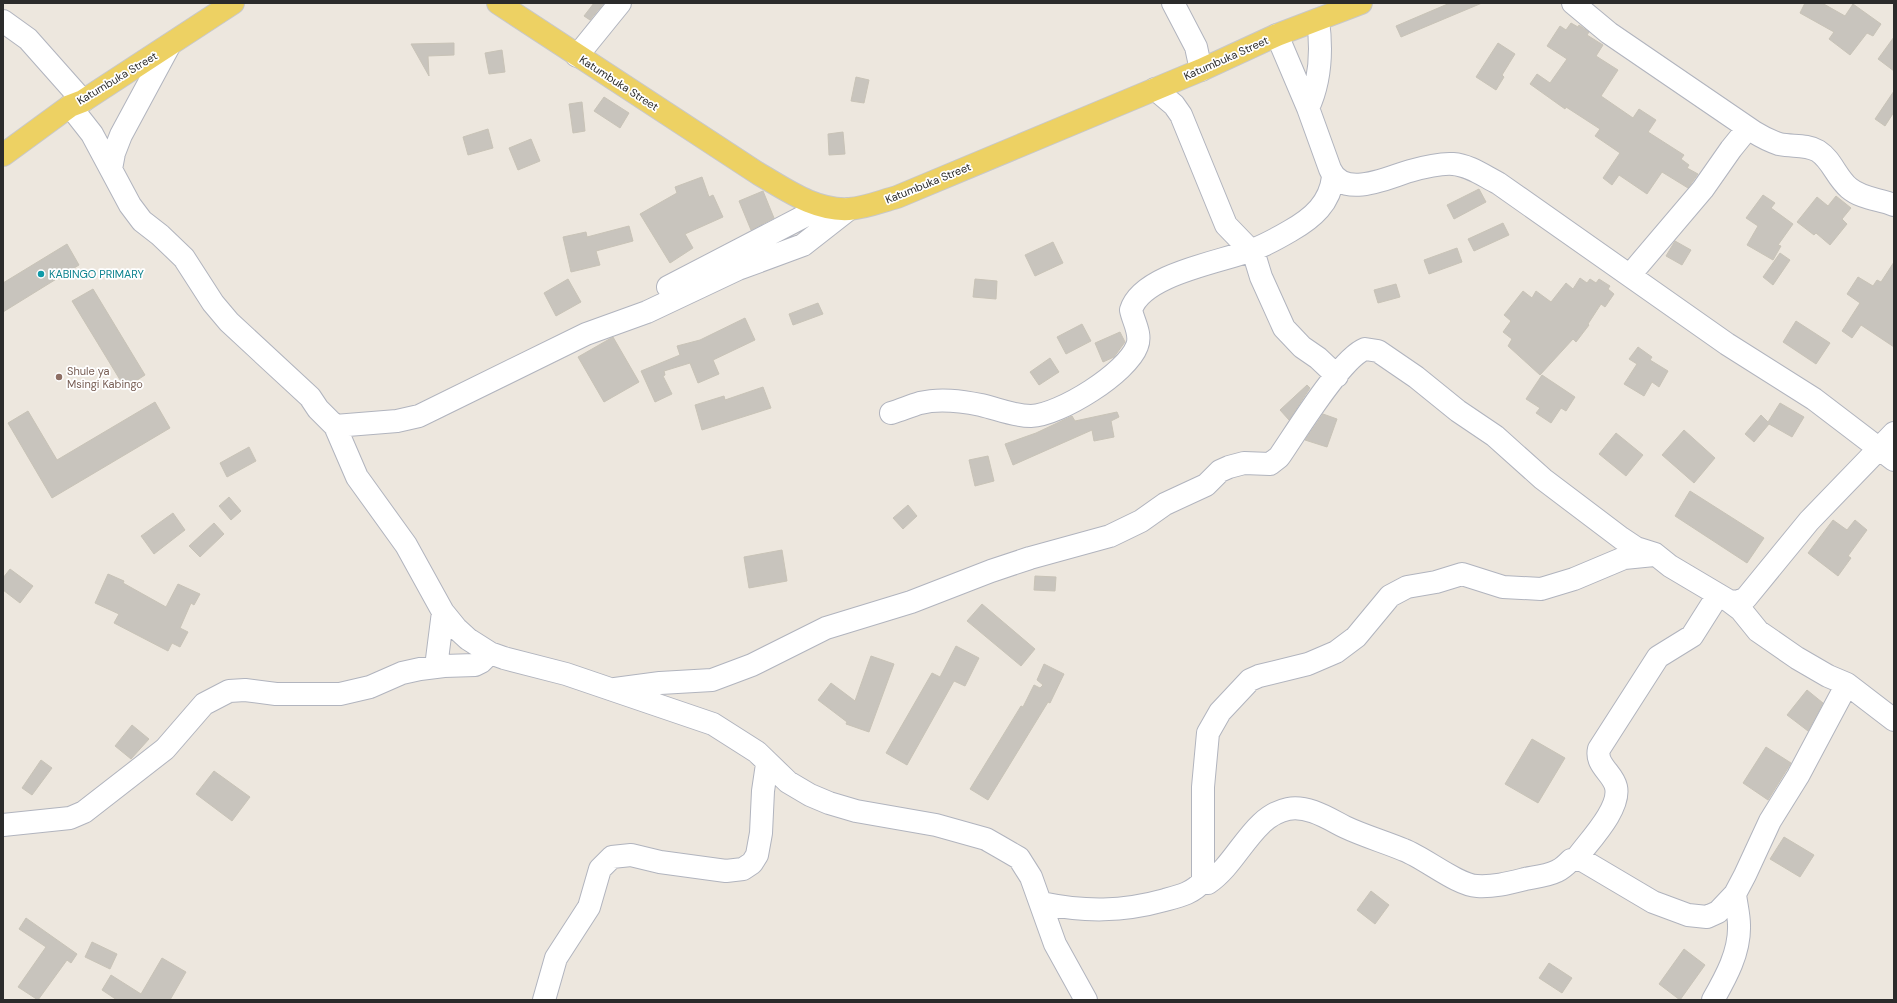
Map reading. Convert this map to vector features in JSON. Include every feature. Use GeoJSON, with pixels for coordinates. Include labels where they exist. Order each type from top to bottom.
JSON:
{"type":"FeatureCollection","features":[{"type":"Feature","properties":{"kind":"main road","name":"Katumbuka Street"},"geometry":{"type":"LineString","coordinates":[[3,155],[77,103],[169,46],[233,3]]}},
{"type":"Feature","properties":{"kind":"main road","name":"Katumbuka Street"},"geometry":{"type":"LineString","coordinates":[[498,3],[759,174],[800,198],[822,207],[849,209],[897,197],[1201,70],[1277,35],[1361,3]]}},
{"type":"Feature","properties":{"kind":"street"},"geometry":{"type":"LineString","coordinates":[[577,56],[620,3]]}},
{"type":"Feature","properties":{"kind":"street"},"geometry":{"type":"LineString","coordinates":[[1173,3],[1196,47],[1201,70]]}},
{"type":"Feature","properties":{"kind":"street"},"geometry":{"type":"LineString","coordinates":[[1572,3],[1609,33],[1748,128],[1772,142],[1807,146],[1818,151],[1827,158],[1839,177],[1854,192],[1866,198],[1883,200],[1894,206]]}},
{"type":"Feature","properties":{"kind":"street"},"geometry":{"type":"LineString","coordinates":[[1308,108],[1315,91],[1320,64],[1318,20]]}},
{"type":"Feature","properties":{"kind":"street"},"geometry":{"type":"LineString","coordinates":[[3,21],[28,39],[77,103],[130,205],[142,221],[160,235],[184,258],[221,313],[310,398],[318,409],[335,426],[357,476],[406,545],[443,612],[456,628],[468,639],[490,652],[504,658],[566,674],[615,689],[713,724],[757,752],[767,764],[788,782],[810,795],[829,803],[856,811],[936,824],[986,839],[1000,846],[1021,860],[1031,876],[1041,903],[1047,926],[1055,944],[1086,1000]]}},
{"type":"Feature","properties":{"kind":"street"},"geometry":{"type":"LineString","coordinates":[[892,413],[922,403],[943,401],[974,404],[1008,413],[1031,416],[1060,409],[1105,380],[1124,364],[1133,353],[1138,341],[1131,310],[1138,298],[1162,281],[1183,270],[1252,251],[1271,242],[1314,214],[1327,200],[1334,176],[1308,108],[1277,35]]}},
{"type":"Feature","properties":{"kind":"street"},"geometry":{"type":"LineString","coordinates":[[112,169],[114,153],[121,135],[169,46]]}},
{"type":"Feature","properties":{"kind":"street"},"geometry":{"type":"LineString","coordinates":[[1155,89],[1174,105],[1187,126],[1226,226],[1252,251],[1284,328],[1302,347],[1318,358],[1337,376]]}},
{"type":"Feature","properties":{"kind":"street"},"geometry":{"type":"LineString","coordinates":[[1630,275],[1703,189],[1731,149],[1748,128]]}},
{"type":"Feature","properties":{"kind":"street"},"geometry":{"type":"LineString","coordinates":[[1334,176],[1350,185],[1362,185],[1432,166],[1460,165],[1498,183],[1727,344],[1889,447],[1809,521],[1746,598],[1738,602],[1724,598]]}},
{"type":"Feature","properties":{"kind":"street"},"geometry":{"type":"LineString","coordinates":[[335,426],[420,414],[822,207]]}},
{"type":"Feature","properties":{"kind":"street"},"geometry":{"type":"LineString","coordinates":[[335,426],[397,421],[411,419],[426,413],[586,334],[647,312],[738,269],[803,245],[849,209]]}},
{"type":"Feature","properties":{"kind":"street"},"geometry":{"type":"LineString","coordinates":[[615,689],[660,683],[712,680],[752,665],[832,626],[915,600],[1024,560],[1110,536],[1142,521],[1170,501],[1206,485],[1223,469],[1244,463],[1266,465],[1274,462],[1337,376],[1360,351],[1368,348],[1378,351],[1416,377],[1462,414],[1494,436],[1543,479],[1596,520],[1636,548],[1655,554],[1670,566],[1724,598],[1741,610],[1758,631],[1797,658],[1828,676],[1847,684],[1894,720]]}},
{"type":"Feature","properties":{"kind":"street"},"geometry":{"type":"LineString","coordinates":[[1041,903],[1068,909],[1112,911],[1142,906],[1175,897],[1196,889],[1203,881],[1203,787],[1208,733],[1220,712],[1250,680],[1259,676],[1308,664],[1336,652],[1356,637],[1390,596],[1407,587],[1436,582],[1462,574],[1503,586],[1541,589],[1574,579],[1624,558],[1655,554]]}},
{"type":"Feature","properties":{"kind":"street"},"geometry":{"type":"LineString","coordinates":[[1576,859],[1603,823],[1615,803],[1617,789],[1615,783],[1599,761],[1597,756],[1599,749],[1642,684],[1654,662],[1692,636],[1724,598]]}},
{"type":"Feature","properties":{"kind":"street"},"geometry":{"type":"LineString","coordinates":[[436,667],[443,612]]}},
{"type":"Feature","properties":{"kind":"street"},"geometry":{"type":"LineString","coordinates":[[3,825],[70,818],[84,812],[164,748],[204,704],[228,691],[245,690],[276,694],[340,694],[370,688],[402,673],[436,667],[475,665],[481,662],[490,652]]}},
{"type":"Feature","properties":{"kind":"street"},"geometry":{"type":"LineString","coordinates":[[1203,881],[1208,883],[1226,868],[1251,835],[1265,820],[1281,811],[1298,808],[1312,811],[1357,832],[1404,850],[1457,879],[1475,886],[1495,886],[1558,871],[1571,860],[1576,859],[1582,860],[1652,902],[1688,915],[1707,917],[1718,912],[1735,894],[1770,821],[1798,776],[1847,684]]}},
{"type":"Feature","properties":{"kind":"street"},"geometry":{"type":"LineString","coordinates":[[544,1000],[556,958],[589,907],[600,869],[612,857],[631,855],[660,862],[726,871],[743,869],[752,863],[757,855],[761,833],[763,791],[767,764]]}},
{"type":"Feature","properties":{"kind":"street"},"geometry":{"type":"LineString","coordinates":[[1713,1000],[1733,961],[1739,942],[1740,923],[1735,894]]}},
{"type":"Feature","properties":{"kind":"building"},"geometry":{"type":"Polygon","coordinates":[[[594,3],[604,3],[590,20],[584,16],[594,3]]]}},
{"type":"Feature","properties":{"kind":"building"},"geometry":{"type":"Polygon","coordinates":[[[1450,3],[1482,3],[1401,37],[1396,26],[1450,3]]]}},
{"type":"Feature","properties":{"kind":"building"},"geometry":{"type":"Polygon","coordinates":[[[1805,3],[1822,3],[1845,16],[1853,4],[1881,24],[1873,36],[1867,33],[1850,55],[1829,39],[1834,32],[1800,13],[1805,3]]]}},
{"type":"Feature","properties":{"kind":"building"},"geometry":{"type":"Polygon","coordinates":[[[1571,23],[1578,27],[1579,25],[1589,32],[1587,35],[1603,45],[1596,56],[1618,70],[1601,96],[1633,118],[1639,109],[1656,120],[1648,132],[1684,155],[1681,159],[1689,165],[1687,168],[1698,174],[1688,188],[1662,172],[1647,194],[1619,175],[1612,185],[1603,178],[1620,153],[1595,136],[1600,129],[1566,107],[1565,109],[1530,84],[1537,74],[1550,83],[1567,59],[1547,46],[1560,26],[1566,30],[1571,23]]]}},
{"type":"Feature","properties":{"kind":"building"},"geometry":{"type":"Polygon","coordinates":[[[1894,37],[1894,71],[1878,59],[1894,37]]]}},
{"type":"Feature","properties":{"kind":"building"},"geometry":{"type":"Polygon","coordinates":[[[454,43],[454,55],[428,56],[429,76],[411,44],[454,43]]]}},
{"type":"Feature","properties":{"kind":"building"},"geometry":{"type":"Polygon","coordinates":[[[1498,43],[1515,54],[1502,75],[1504,77],[1496,90],[1476,77],[1498,43]]]}},
{"type":"Feature","properties":{"kind":"building"},"geometry":{"type":"Polygon","coordinates":[[[502,50],[505,72],[489,74],[485,53],[502,50]]]}},
{"type":"Feature","properties":{"kind":"building"},"geometry":{"type":"Polygon","coordinates":[[[856,77],[869,80],[864,103],[851,101],[856,77]]]}},
{"type":"Feature","properties":{"kind":"building"},"geometry":{"type":"Polygon","coordinates":[[[1894,91],[1894,112],[1885,126],[1875,119],[1894,91]]]}},
{"type":"Feature","properties":{"kind":"building"},"geometry":{"type":"Polygon","coordinates":[[[604,97],[629,113],[620,128],[594,111],[604,97]]]}},
{"type":"Feature","properties":{"kind":"building"},"geometry":{"type":"Polygon","coordinates":[[[582,102],[585,131],[573,133],[569,104],[582,102]]]}},
{"type":"Feature","properties":{"kind":"building"},"geometry":{"type":"Polygon","coordinates":[[[488,129],[493,148],[468,155],[463,137],[488,129]]]}},
{"type":"Feature","properties":{"kind":"building"},"geometry":{"type":"Polygon","coordinates":[[[843,132],[845,154],[829,155],[828,134],[843,132]]]}},
{"type":"Feature","properties":{"kind":"building"},"geometry":{"type":"Polygon","coordinates":[[[531,139],[540,161],[518,170],[509,148],[531,139]]]}},
{"type":"Feature","properties":{"kind":"building"},"geometry":{"type":"Polygon","coordinates":[[[702,177],[709,197],[713,195],[723,217],[685,234],[693,248],[670,263],[640,214],[677,193],[675,187],[702,177]]]}},
{"type":"Feature","properties":{"kind":"building"},"geometry":{"type":"Polygon","coordinates":[[[1479,189],[1486,202],[1454,219],[1447,205],[1479,189]]]}},
{"type":"Feature","properties":{"kind":"building"},"geometry":{"type":"Polygon","coordinates":[[[763,191],[774,218],[751,230],[739,201],[763,191]]]}},
{"type":"Feature","properties":{"kind":"building"},"geometry":{"type":"Polygon","coordinates":[[[1763,195],[1775,203],[1771,208],[1793,224],[1778,245],[1781,246],[1773,260],[1747,245],[1758,226],[1746,218],[1763,195]]]}},
{"type":"Feature","properties":{"kind":"building"},"geometry":{"type":"Polygon","coordinates":[[[1836,196],[1851,208],[1842,219],[1847,224],[1830,245],[1816,233],[1814,235],[1797,222],[1817,197],[1828,206],[1836,196]]]}},
{"type":"Feature","properties":{"kind":"building"},"geometry":{"type":"Polygon","coordinates":[[[1503,223],[1509,235],[1474,251],[1468,239],[1503,223]]]}},
{"type":"Feature","properties":{"kind":"building"},"geometry":{"type":"Polygon","coordinates":[[[629,226],[633,241],[596,251],[600,265],[571,272],[563,237],[586,232],[587,237],[629,226]]]}},
{"type":"Feature","properties":{"kind":"building"},"geometry":{"type":"Polygon","coordinates":[[[1675,241],[1691,250],[1682,265],[1666,256],[1675,241]]]}},
{"type":"Feature","properties":{"kind":"building"},"geometry":{"type":"Polygon","coordinates":[[[1053,242],[1063,263],[1035,276],[1025,255],[1053,242]]]}},
{"type":"Feature","properties":{"kind":"building","name":"KABINGO PRIMARY"},"geometry":{"type":"Polygon","coordinates":[[[67,244],[79,265],[3,312],[3,283],[67,244]]]}},
{"type":"Feature","properties":{"kind":"building"},"geometry":{"type":"Polygon","coordinates":[[[1457,248],[1462,262],[1429,274],[1424,260],[1457,248]]]}},
{"type":"Feature","properties":{"kind":"building"},"geometry":{"type":"Polygon","coordinates":[[[1780,253],[1790,260],[1773,285],[1763,277],[1780,253]]]}},
{"type":"Feature","properties":{"kind":"building"},"geometry":{"type":"Polygon","coordinates":[[[1894,262],[1894,347],[1861,325],[1852,338],[1842,331],[1860,303],[1847,294],[1858,277],[1873,286],[1877,280],[1881,282],[1894,262]]]}},
{"type":"Feature","properties":{"kind":"building"},"geometry":{"type":"Polygon","coordinates":[[[1580,278],[1587,283],[1590,279],[1596,283],[1599,279],[1610,286],[1608,289],[1614,294],[1605,307],[1601,304],[1588,324],[1589,325],[1576,342],[1573,339],[1540,375],[1508,346],[1512,339],[1503,332],[1511,321],[1504,315],[1523,291],[1532,298],[1536,291],[1551,302],[1566,283],[1573,289],[1580,278]]]}},
{"type":"Feature","properties":{"kind":"building"},"geometry":{"type":"Polygon","coordinates":[[[568,279],[581,302],[556,316],[544,293],[568,279]]]}},
{"type":"Feature","properties":{"kind":"building"},"geometry":{"type":"Polygon","coordinates":[[[975,279],[997,281],[996,299],[973,297],[975,279]]]}},
{"type":"Feature","properties":{"kind":"building"},"geometry":{"type":"Polygon","coordinates":[[[1396,284],[1400,297],[1378,303],[1374,290],[1396,284]]]}},
{"type":"Feature","properties":{"kind":"building"},"geometry":{"type":"Polygon","coordinates":[[[93,289],[145,375],[125,388],[72,301],[93,289]]]}},
{"type":"Feature","properties":{"kind":"building"},"geometry":{"type":"Polygon","coordinates":[[[818,303],[823,314],[793,325],[789,314],[818,303]]]}},
{"type":"Feature","properties":{"kind":"building"},"geometry":{"type":"Polygon","coordinates":[[[745,318],[755,340],[713,360],[719,374],[698,383],[690,363],[664,371],[665,375],[663,376],[672,394],[655,402],[641,371],[680,355],[677,346],[700,340],[745,318]]]}},
{"type":"Feature","properties":{"kind":"building"},"geometry":{"type":"Polygon","coordinates":[[[1796,321],[1830,343],[1816,364],[1783,342],[1796,321]]]}},
{"type":"Feature","properties":{"kind":"building"},"geometry":{"type":"Polygon","coordinates":[[[1082,324],[1091,341],[1066,354],[1057,337],[1082,324]]]}},
{"type":"Feature","properties":{"kind":"building"},"geometry":{"type":"Polygon","coordinates":[[[1120,332],[1125,342],[1114,357],[1103,362],[1095,343],[1120,332]]]}},
{"type":"Feature","properties":{"kind":"building"},"geometry":{"type":"Polygon","coordinates":[[[613,337],[639,382],[604,402],[578,357],[613,337]]]}},
{"type":"Feature","properties":{"kind":"building"},"geometry":{"type":"Polygon","coordinates":[[[1638,347],[1652,357],[1650,360],[1668,371],[1659,387],[1652,382],[1644,396],[1624,384],[1637,364],[1629,359],[1638,347]]]}},
{"type":"Feature","properties":{"kind":"building"},"geometry":{"type":"Polygon","coordinates":[[[1050,358],[1059,372],[1039,385],[1030,372],[1050,358]]]}},
{"type":"Feature","properties":{"kind":"building"},"geometry":{"type":"Polygon","coordinates":[[[1542,375],[1575,397],[1566,411],[1561,408],[1551,423],[1536,413],[1540,408],[1526,399],[1542,375]]]}},
{"type":"Feature","properties":{"kind":"building"},"geometry":{"type":"Polygon","coordinates":[[[1307,385],[1310,388],[1289,420],[1280,410],[1307,385]]]}},
{"type":"Feature","properties":{"kind":"building"},"geometry":{"type":"Polygon","coordinates":[[[763,387],[771,408],[702,430],[695,405],[724,396],[725,400],[763,387]]]}},
{"type":"Feature","properties":{"kind":"building"},"geometry":{"type":"Polygon","coordinates":[[[155,402],[170,428],[52,498],[8,423],[28,411],[57,460],[155,402]]]}},
{"type":"Feature","properties":{"kind":"building"},"geometry":{"type":"Polygon","coordinates":[[[1780,403],[1804,417],[1792,437],[1769,424],[1754,442],[1745,434],[1761,415],[1768,422],[1780,403]]]}},
{"type":"Feature","properties":{"kind":"building"},"geometry":{"type":"Polygon","coordinates":[[[1117,412],[1119,417],[1111,421],[1114,437],[1094,441],[1092,430],[1013,465],[1005,444],[1036,433],[1072,416],[1075,421],[1117,412]]]}},
{"type":"Feature","properties":{"kind":"building"},"geometry":{"type":"Polygon","coordinates":[[[1323,414],[1337,419],[1327,447],[1305,440],[1323,414]]]}},
{"type":"Feature","properties":{"kind":"building"},"geometry":{"type":"Polygon","coordinates":[[[1684,430],[1715,458],[1694,483],[1662,455],[1684,430]]]}},
{"type":"Feature","properties":{"kind":"building"},"geometry":{"type":"Polygon","coordinates":[[[1616,433],[1643,455],[1626,476],[1599,454],[1616,433]]]}},
{"type":"Feature","properties":{"kind":"building"},"geometry":{"type":"Polygon","coordinates":[[[249,447],[256,461],[227,477],[220,463],[249,447]]]}},
{"type":"Feature","properties":{"kind":"building"},"geometry":{"type":"Polygon","coordinates":[[[988,456],[994,481],[975,486],[969,460],[988,456]]]}},
{"type":"Feature","properties":{"kind":"building"},"geometry":{"type":"Polygon","coordinates":[[[1690,491],[1764,538],[1747,563],[1675,516],[1690,491]]]}},
{"type":"Feature","properties":{"kind":"building"},"geometry":{"type":"Polygon","coordinates":[[[229,497],[241,511],[231,520],[219,506],[229,497]]]}},
{"type":"Feature","properties":{"kind":"building"},"geometry":{"type":"Polygon","coordinates":[[[908,505],[917,516],[903,529],[893,518],[908,505]]]}},
{"type":"Feature","properties":{"kind":"building"},"geometry":{"type":"Polygon","coordinates":[[[173,513],[185,530],[154,554],[141,536],[173,513]]]}},
{"type":"Feature","properties":{"kind":"building"},"geometry":{"type":"Polygon","coordinates":[[[1833,520],[1847,530],[1855,520],[1867,530],[1848,556],[1851,558],[1838,576],[1808,553],[1833,520]]]}},
{"type":"Feature","properties":{"kind":"building"},"geometry":{"type":"Polygon","coordinates":[[[214,523],[224,534],[200,557],[189,546],[214,523]]]}},
{"type":"Feature","properties":{"kind":"building"},"geometry":{"type":"Polygon","coordinates":[[[782,550],[787,581],[749,588],[744,557],[782,550]]]}},
{"type":"Feature","properties":{"kind":"building"},"geometry":{"type":"Polygon","coordinates":[[[10,569],[33,586],[20,603],[3,590],[3,578],[10,569]]]}},
{"type":"Feature","properties":{"kind":"building"},"geometry":{"type":"Polygon","coordinates":[[[108,574],[124,581],[123,583],[166,607],[178,584],[200,594],[194,605],[191,603],[180,628],[188,632],[180,647],[172,643],[168,651],[114,623],[119,614],[95,603],[108,574]]]}},
{"type":"Feature","properties":{"kind":"building"},"geometry":{"type":"Polygon","coordinates":[[[1035,576],[1056,577],[1055,591],[1034,590],[1035,576]]]}},
{"type":"Feature","properties":{"kind":"building"},"geometry":{"type":"Polygon","coordinates":[[[982,604],[1035,649],[1021,666],[967,621],[982,604]]]}},
{"type":"Feature","properties":{"kind":"building"},"geometry":{"type":"Polygon","coordinates":[[[956,646],[979,658],[965,686],[954,681],[907,765],[886,753],[932,673],[940,677],[956,646]]]}},
{"type":"Feature","properties":{"kind":"building"},"geometry":{"type":"Polygon","coordinates":[[[871,656],[894,664],[869,732],[846,724],[847,722],[818,700],[831,683],[855,701],[871,656]]]}},
{"type":"Feature","properties":{"kind":"building"},"geometry":{"type":"Polygon","coordinates":[[[1044,664],[1064,674],[1050,703],[1048,702],[988,800],[970,789],[1021,706],[1023,707],[1034,685],[1040,688],[1043,685],[1037,680],[1044,664]]]}},
{"type":"Feature","properties":{"kind":"building"},"geometry":{"type":"Polygon","coordinates":[[[1807,690],[1823,703],[1808,731],[1787,715],[1807,690]]]}},
{"type":"Feature","properties":{"kind":"building"},"geometry":{"type":"Polygon","coordinates":[[[132,725],[149,739],[131,759],[115,746],[132,725]]]}},
{"type":"Feature","properties":{"kind":"building"},"geometry":{"type":"Polygon","coordinates":[[[1532,739],[1565,758],[1538,803],[1505,784],[1532,739]]]}},
{"type":"Feature","properties":{"kind":"building"},"geometry":{"type":"Polygon","coordinates":[[[1766,747],[1791,763],[1768,800],[1743,783],[1766,747]]]}},
{"type":"Feature","properties":{"kind":"building"},"geometry":{"type":"Polygon","coordinates":[[[41,760],[52,768],[32,795],[22,788],[41,760]]]}},
{"type":"Feature","properties":{"kind":"building"},"geometry":{"type":"Polygon","coordinates":[[[214,771],[250,797],[232,821],[196,794],[214,771]]]}},
{"type":"Feature","properties":{"kind":"building"},"geometry":{"type":"Polygon","coordinates":[[[1784,837],[1814,855],[1800,877],[1770,859],[1784,837]]]}},
{"type":"Feature","properties":{"kind":"building"},"geometry":{"type":"Polygon","coordinates":[[[1371,891],[1389,905],[1375,924],[1357,910],[1371,891]]]}},
{"type":"Feature","properties":{"kind":"building"},"geometry":{"type":"Polygon","coordinates":[[[26,918],[77,954],[71,963],[67,960],[38,1000],[18,987],[46,947],[19,929],[26,918]]]}},
{"type":"Feature","properties":{"kind":"building"},"geometry":{"type":"Polygon","coordinates":[[[92,942],[117,954],[110,969],[85,957],[92,942]]]}},
{"type":"Feature","properties":{"kind":"building"},"geometry":{"type":"Polygon","coordinates":[[[1684,949],[1705,965],[1680,1000],[1659,984],[1684,949]]]}},
{"type":"Feature","properties":{"kind":"building"},"geometry":{"type":"Polygon","coordinates":[[[162,958],[186,972],[170,1000],[117,1000],[102,990],[111,975],[141,994],[162,958]]]}},
{"type":"Feature","properties":{"kind":"building"},"geometry":{"type":"Polygon","coordinates":[[[1549,963],[1572,978],[1562,993],[1539,978],[1549,963]]]}},
{"type":"Feature","properties":{"kind":"place","name":"KABINGO PRIMARY"},"geometry":{"type":"Point","coordinates":[41,274]}},
{"type":"Feature","properties":{"kind":"place","name":"Shule ya Msingi Kabingo"},"geometry":{"type":"Point","coordinates":[59,377]}}]}
